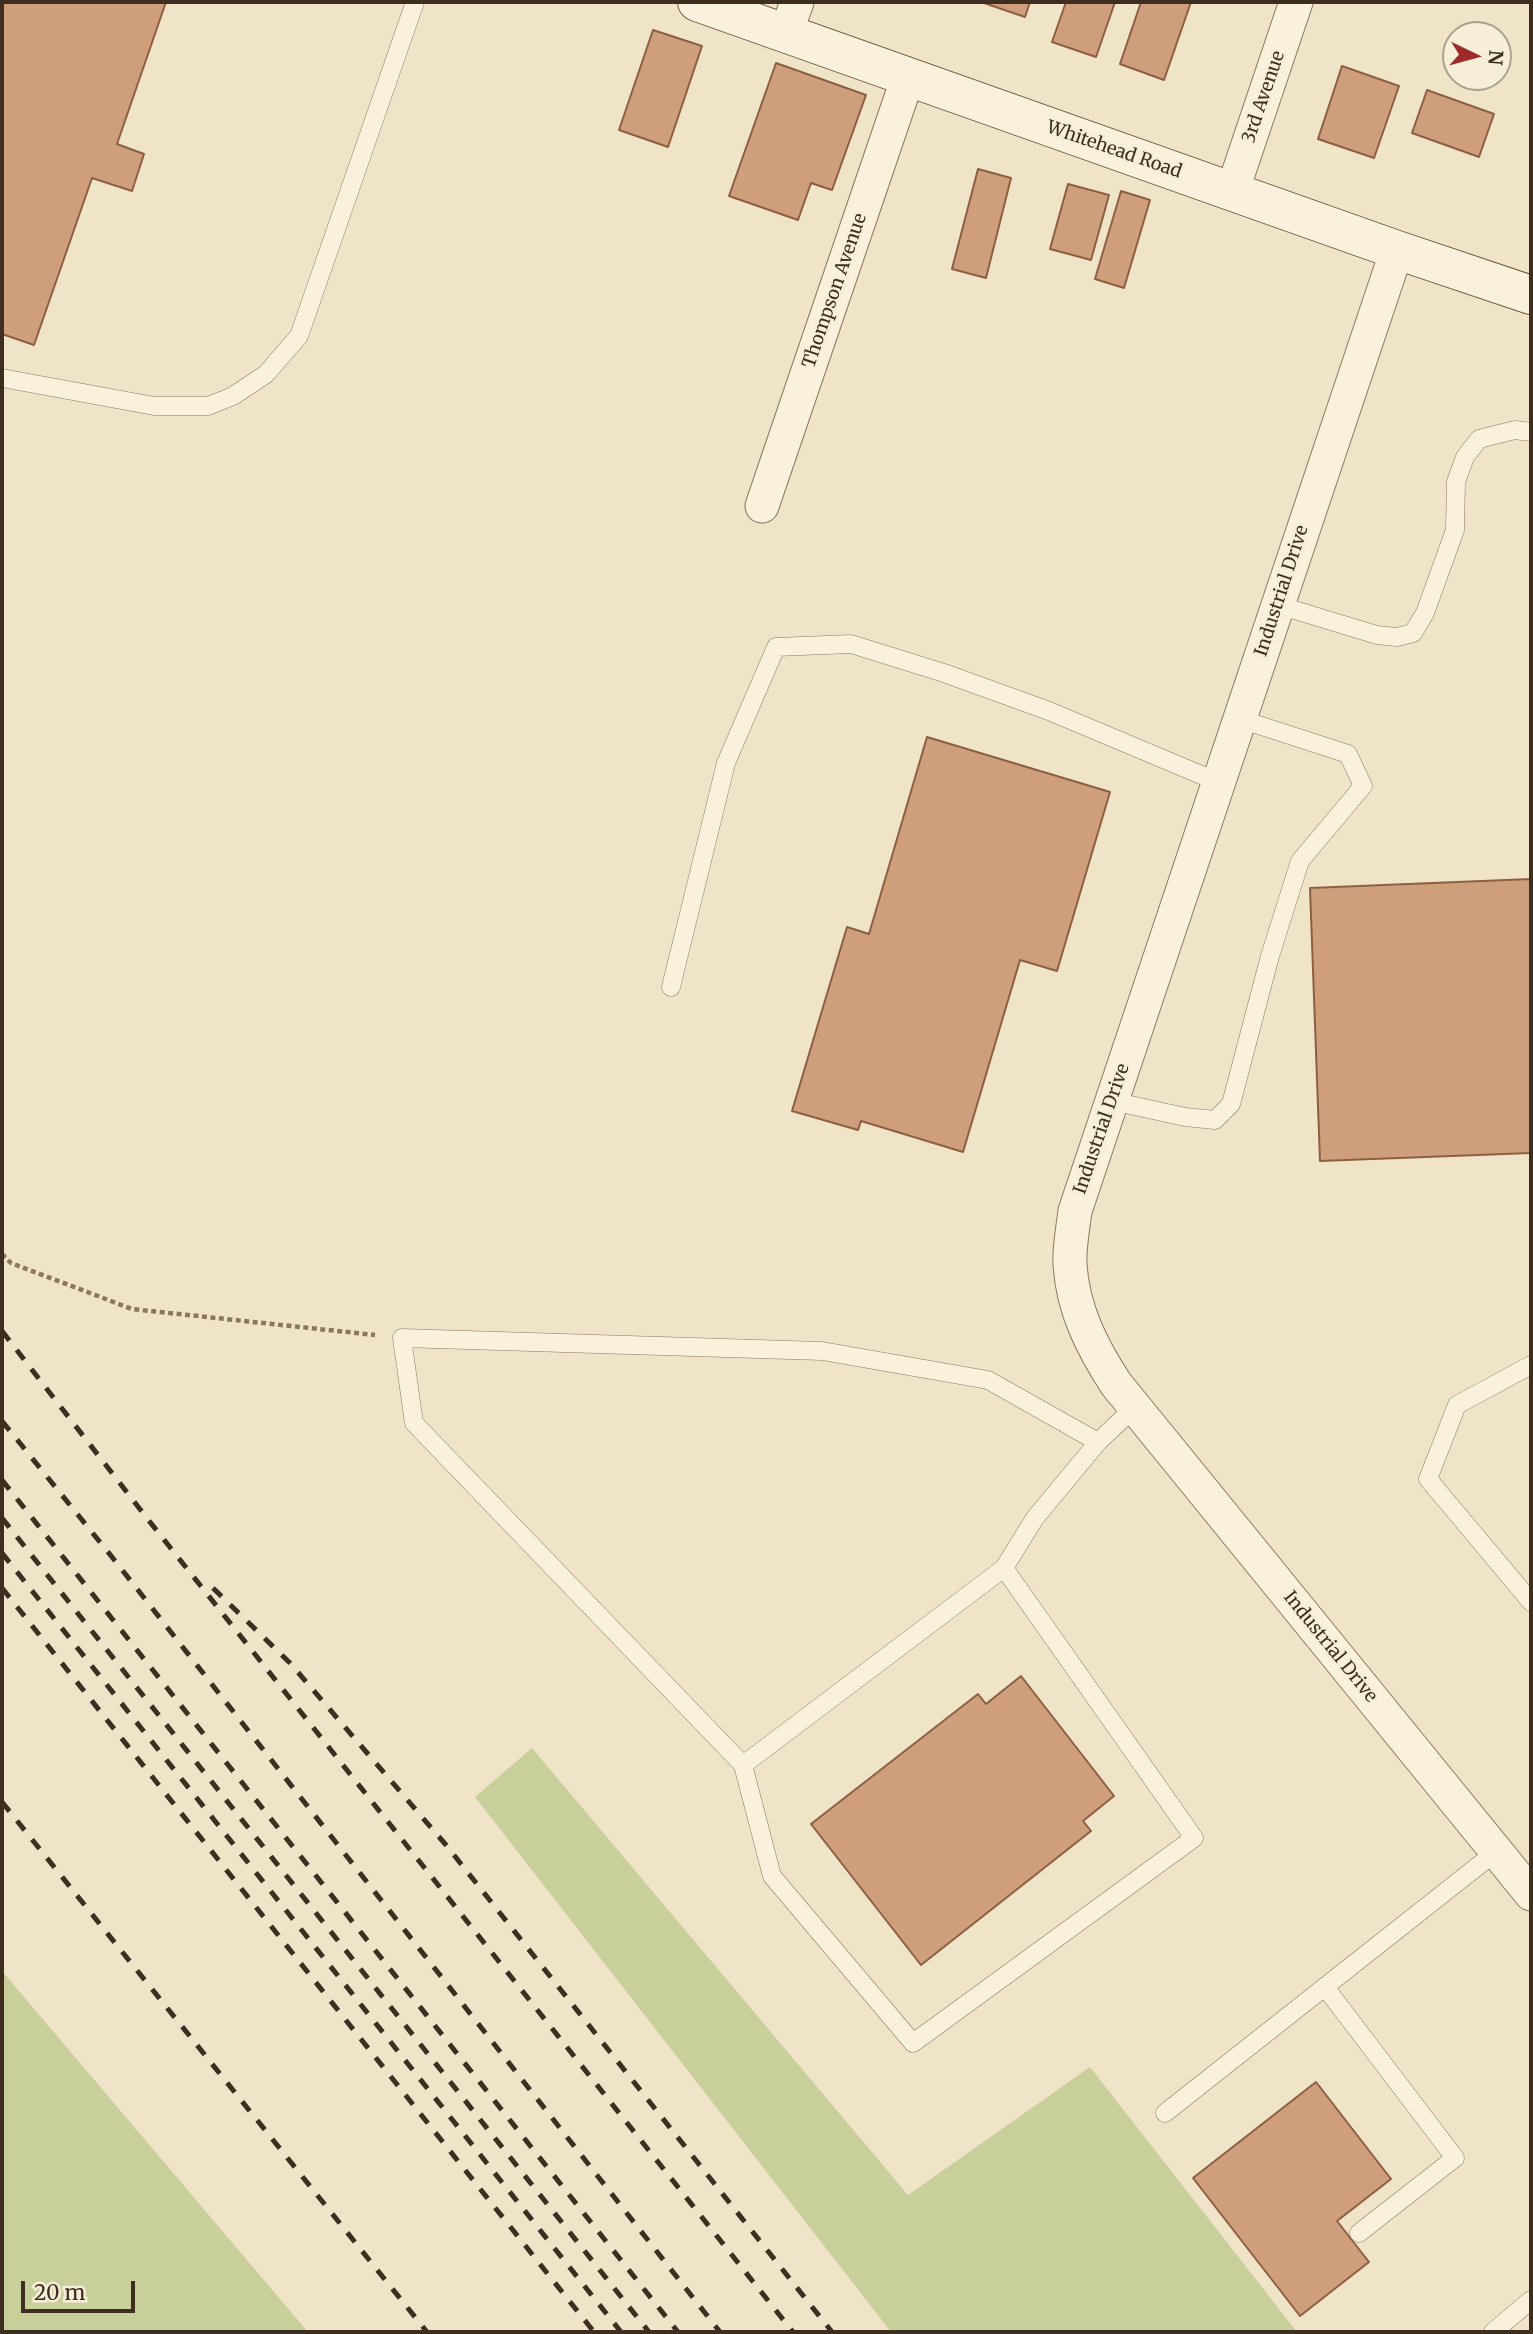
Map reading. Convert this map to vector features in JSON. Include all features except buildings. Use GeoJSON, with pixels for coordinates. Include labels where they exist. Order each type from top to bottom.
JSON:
{"type":"FeatureCollection","features":[{"type":"Feature","properties":{"kind":"street","name":"Whitehead Road"},"geometry":{"type":"LineString","coordinates":[[697,2],[791,18],[908,77],[1531,295]]}},
{"type":"Feature","properties":{"kind":"street","name":"3rd Avenue"},"geometry":{"type":"LineString","coordinates":[[1232,192],[1296,2]]}},
{"type":"Feature","properties":{"kind":"street","name":"Thompson Avenue"},"geometry":{"type":"LineString","coordinates":[[762,506],[908,77]]}},
{"type":"Feature","properties":{"kind":"street","name":"Industrial Drive"},"geometry":{"type":"LineString","coordinates":[[1397,250],[1075,1211],[1070,1264],[1076,1306],[1091,1346],[1116,1384],[1531,1894]]}},
{"type":"Feature","properties":{"kind":"lane"},"geometry":{"type":"LineString","coordinates":[[2,378],[153,406],[208,406],[233,396],[265,374],[299,336],[415,2]]}},
{"type":"Feature","properties":{"kind":"lane"},"geometry":{"type":"LineString","coordinates":[[1278,605],[1377,635],[1397,637],[1413,633],[1426,613],[1455,530],[1456,482],[1465,457],[1479,439],[1515,430],[1531,432]]}},
{"type":"Feature","properties":{"kind":"lane"},"geometry":{"type":"LineString","coordinates":[[671,987],[726,763],[776,647],[851,644],[1049,710],[1218,782]]}},
{"type":"Feature","properties":{"kind":"lane"},"geometry":{"type":"LineString","coordinates":[[1112,1101],[1185,1117],[1215,1120],[1231,1104],[1270,956],[1300,861],[1363,786],[1348,754],[1240,719]]}},
{"type":"Feature","properties":{"kind":"lane"},"geometry":{"type":"LineString","coordinates":[[1004,1568],[1194,1838],[913,2043],[772,1875],[743,1765],[415,1423],[402,1338],[822,1351],[988,1380],[1098,1442]]}},
{"type":"Feature","properties":{"kind":"lane"},"geometry":{"type":"LineString","coordinates":[[1531,1365],[1457,1405],[1428,1479],[1531,1602]]}},
{"type":"Feature","properties":{"kind":"lane"},"geometry":{"type":"LineString","coordinates":[[743,1765],[1004,1568],[1035,1518],[1098,1442],[1135,1407]]}},
{"type":"Feature","properties":{"kind":"lane"},"geometry":{"type":"LineString","coordinates":[[1165,2113],[1497,1851]]}},
{"type":"Feature","properties":{"kind":"lane"},"geometry":{"type":"LineString","coordinates":[[1325,1987],[1455,2158],[1359,2233]]}},
{"type":"Feature","properties":{"kind":"lane"},"geometry":{"type":"LineString","coordinates":[[1493,2332],[1531,2301]]}},
{"type":"Feature","properties":{"kind":"path"},"geometry":{"type":"LineString","coordinates":[[2,1254],[10,1263],[132,1309],[402,1338]]}},
{"type":"Feature","properties":{"kind":"green space"},"geometry":{"type":"Polygon","coordinates":[[[532,1748],[908,2195],[1090,2067],[1297,2332],[891,2332],[475,1797],[532,1748]]]}},
{"type":"Feature","properties":{"kind":"green space"},"geometry":{"type":"Polygon","coordinates":[[[2,1971],[308,2332],[2,2332],[2,1971]]]}},
{"type":"Feature","properties":{"kind":"railway"},"geometry":{"type":"LineString","coordinates":[[2,1331],[146,1517],[793,2332]]}},
{"type":"Feature","properties":{"kind":"railway"},"geometry":{"type":"LineString","coordinates":[[2,1421],[112,1557],[720,2332]]}},
{"type":"Feature","properties":{"kind":"railway"},"geometry":{"type":"LineString","coordinates":[[2,1480],[678,2332]]}},
{"type":"Feature","properties":{"kind":"railway"},"geometry":{"type":"LineString","coordinates":[[2,1518],[649,2332]]}},
{"type":"Feature","properties":{"kind":"railway"},"geometry":{"type":"LineString","coordinates":[[2,1553],[621,2332]]}},
{"type":"Feature","properties":{"kind":"railway"},"geometry":{"type":"LineString","coordinates":[[2,1588],[594,2332]]}},
{"type":"Feature","properties":{"kind":"railway"},"geometry":{"type":"LineString","coordinates":[[213,1588],[290,1663],[446,1845],[832,2332]]}},
{"type":"Feature","properties":{"kind":"railway"},"geometry":{"type":"LineString","coordinates":[[2,1802],[427,2332]]}}]}
